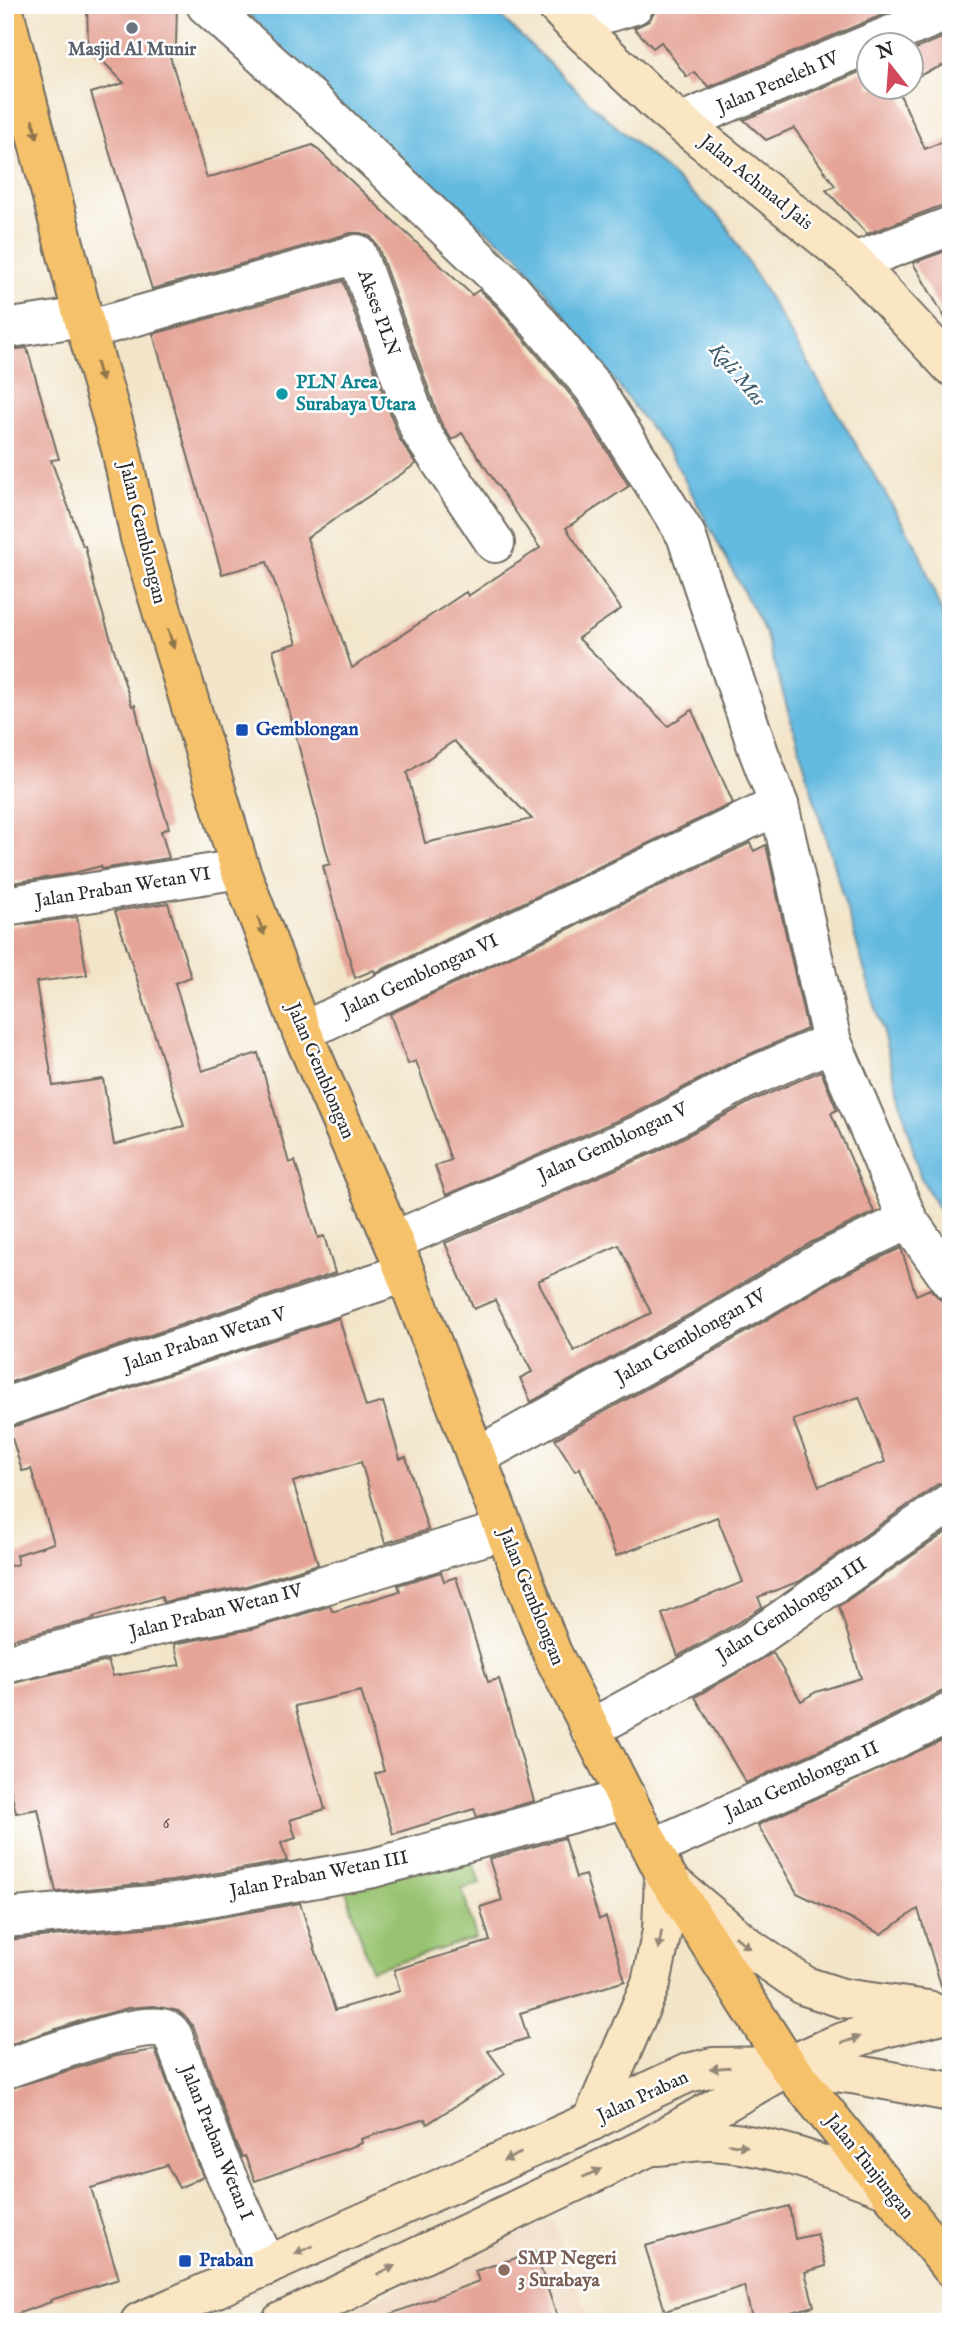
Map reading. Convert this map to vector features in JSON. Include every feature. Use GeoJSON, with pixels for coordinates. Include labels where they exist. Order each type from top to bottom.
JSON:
{"type":"FeatureCollection","features":[{"type":"Feature","properties":{"kind":"main road","name":"Jalan Achmad Jais"},"geometry":{"type":"LineString","coordinates":[[565,14],[663,108],[853,262],[951,366]]}},
{"type":"Feature","properties":{"kind":"main road","name":"Jalan Gemblongan"},"geometry":{"type":"LineString","coordinates":[[5,15],[85,323],[121,449],[140,538],[240,869],[302,1032],[399,1257],[552,1653],[663,1867],[788,2066]]}},
{"type":"Feature","properties":{"kind":"main road"},"geometry":{"type":"LineString","coordinates":[[663,1867],[751,1949],[805,1986],[842,1998],[949,2012]]}},
{"type":"Feature","properties":{"kind":"main road"},"geometry":{"type":"LineString","coordinates":[[592,2121],[651,1983],[662,1931],[663,1867]]}},
{"type":"Feature","properties":{"kind":"main road"},"geometry":{"type":"LineString","coordinates":[[281,2322],[646,2148],[788,2066],[835,2045],[884,2028],[949,2012]]}},
{"type":"Feature","properties":{"kind":"main road","name":"Jalan Praban"},"geometry":{"type":"LineString","coordinates":[[140,2322],[592,2121],[688,2074],[713,2067],[788,2066],[858,2075],[951,2092]]}},
{"type":"Feature","properties":{"kind":"main road","name":"Jalan Tunjungan"},"geometry":{"type":"LineString","coordinates":[[788,2066],[951,2267]]}},
{"type":"Feature","properties":{"kind":"main road"},"geometry":{"type":"LineString","coordinates":[[646,2148],[711,2141],[757,2148],[815,2161],[885,2188]]}},
{"type":"Feature","properties":{"kind":"street"},"geometry":{"type":"LineString","coordinates":[[206,5],[312,100],[512,291],[593,387],[686,536],[779,805],[832,1042],[908,1220],[951,1281]]}},
{"type":"Feature","properties":{"kind":"street"},"geometry":{"type":"LineString","coordinates":[[565,14],[634,5]]}},
{"type":"Feature","properties":{"kind":"street","name":"Jalan Peneleh IV"},"geometry":{"type":"LineString","coordinates":[[682,122],[951,10]]}},
{"type":"Feature","properties":{"kind":"street"},"geometry":{"type":"LineString","coordinates":[[853,262],[951,226]]}},
{"type":"Feature","properties":{"kind":"street","name":"Akses PLN"},"geometry":{"type":"LineString","coordinates":[[85,323],[357,254],[421,431],[495,543]]}},
{"type":"Feature","properties":{"kind":"street"},"geometry":{"type":"LineString","coordinates":[[5,329],[85,323]]}},
{"type":"Feature","properties":{"kind":"street","name":"Jalan Gemblongan VI"},"geometry":{"type":"LineString","coordinates":[[302,1032],[779,805]]}},
{"type":"Feature","properties":{"kind":"street","name":"Jalan Praban Wetan VI"},"geometry":{"type":"LineString","coordinates":[[5,906],[240,869]]}},
{"type":"Feature","properties":{"kind":"street","name":"Jalan Gemblongan V"},"geometry":{"type":"LineString","coordinates":[[399,1257],[744,1080],[832,1042]]}},
{"type":"Feature","properties":{"kind":"street","name":"Jalan Gemblongan IV"},"geometry":{"type":"LineString","coordinates":[[476,1457],[705,1331],[823,1261],[908,1220]]}},
{"type":"Feature","properties":{"kind":"street","name":"Jalan Praban Wetan V"},"geometry":{"type":"LineString","coordinates":[[5,1407],[399,1257]]}},
{"type":"Feature","properties":{"kind":"street","name":"Jalan Gemblongan III"},"geometry":{"type":"LineString","coordinates":[[590,1729],[750,1642],[951,1502]]}},
{"type":"Feature","properties":{"kind":"street","name":"Jalan Praban Wetan IV"},"geometry":{"type":"LineString","coordinates":[[5,1664],[173,1622],[248,1608],[505,1530]]}},
{"type":"Feature","properties":{"kind":"street","name":"Jalan Gemblongan II"},"geometry":{"type":"LineString","coordinates":[[663,1867],[877,1748],[951,1712]]}},
{"type":"Feature","properties":{"kind":"street","name":"Jalan Praban Wetan III"},"geometry":{"type":"LineString","coordinates":[[5,1918],[175,1903],[373,1868],[627,1798]]}},
{"type":"Feature","properties":{"kind":"street","name":"Jalan Praban Wetan I"},"geometry":{"type":"LineString","coordinates":[[5,2069],[129,2029],[158,2028],[169,2031],[215,2150],[267,2266]]}},
{"type":"Feature","properties":{"kind":"shaded area","name":"SMP Negeri 3 Surabaya"},"geometry":{"type":"Polygon","coordinates":[[[552,2219],[591,2322],[323,2322],[552,2219]]]}},
{"type":"Feature","properties":{"kind":"green space"},"geometry":{"type":"Polygon","coordinates":[[[461,1823],[480,1884],[462,1889],[476,1938],[371,1970],[337,1862],[461,1823]]]}},
{"type":"Feature","properties":{"kind":"water","name":"Kali Mas"},"geometry":{"type":"Polygon","coordinates":[[[241,5],[489,5],[593,106],[723,220],[918,549],[951,638],[951,1231],[920,1176],[882,1029],[765,632],[672,456],[517,254],[346,123],[241,5]]]}},
{"type":"Feature","properties":{"kind":"building"},"geometry":{"type":"Polygon","coordinates":[[[87,5],[177,5],[176,46],[169,53],[207,178],[313,145],[472,295],[479,290],[496,306],[575,400],[629,486],[566,528],[621,609],[578,638],[668,726],[692,710],[733,803],[375,973],[374,970],[355,978],[323,866],[330,864],[273,650],[297,643],[267,562],[222,574],[153,334],[343,281],[399,438],[416,464],[307,538],[352,668],[466,592],[468,596],[540,548],[462,433],[452,440],[440,421],[378,247],[371,237],[351,233],[152,289],[91,93],[124,83],[88,46],[87,5]],[[454,741],[407,773],[425,843],[532,819],[454,741]]]}},
{"type":"Feature","properties":{"kind":"building"},"geometry":{"type":"Polygon","coordinates":[[[655,5],[906,5],[709,87],[694,72],[687,77],[661,42],[653,48],[634,28],[649,21],[655,11],[655,5]]]}},
{"type":"Feature","properties":{"kind":"building"},"geometry":{"type":"Polygon","coordinates":[[[951,34],[951,62],[925,73],[925,45],[951,34]]]}},
{"type":"Feature","properties":{"kind":"building"},"geometry":{"type":"Polygon","coordinates":[[[855,74],[855,102],[903,102],[925,149],[951,138],[951,205],[943,205],[867,234],[826,190],[835,186],[794,128],[766,140],[744,120],[855,74]]]}},
{"type":"Feature","properties":{"kind":"building"},"geometry":{"type":"Polygon","coordinates":[[[951,249],[951,328],[913,263],[951,249]]]}},
{"type":"Feature","properties":{"kind":"building"},"geometry":{"type":"Polygon","coordinates":[[[27,348],[59,459],[51,460],[85,546],[95,589],[132,706],[135,705],[149,765],[169,828],[161,831],[169,858],[102,869],[101,866],[70,874],[5,884],[5,350],[27,348]]]}},
{"type":"Feature","properties":{"kind":"building"},"geometry":{"type":"Polygon","coordinates":[[[750,843],[754,851],[766,845],[807,1029],[734,1061],[639,1111],[446,1195],[435,1166],[451,1160],[416,1061],[408,1064],[390,1014],[750,843]]]}},
{"type":"Feature","properties":{"kind":"building"},"geometry":{"type":"Polygon","coordinates":[[[168,903],[191,977],[175,983],[202,1071],[258,1053],[289,1163],[295,1161],[318,1238],[324,1236],[335,1273],[5,1384],[5,927],[77,917],[87,975],[36,982],[53,1086],[103,1079],[114,1145],[184,1126],[115,911],[168,903]]]}},
{"type":"Feature","properties":{"kind":"building"},"geometry":{"type":"Polygon","coordinates":[[[821,1071],[837,1110],[831,1113],[874,1212],[812,1242],[694,1312],[531,1402],[520,1378],[532,1372],[495,1300],[474,1309],[445,1243],[658,1151],[754,1100],[821,1071]],[[619,1245],[538,1281],[574,1351],[651,1313],[619,1245]]]}},
{"type":"Feature","properties":{"kind":"building"},"geometry":{"type":"Polygon","coordinates":[[[901,1248],[916,1295],[930,1289],[941,1300],[951,1302],[951,1480],[938,1484],[800,1581],[758,1597],[762,1607],[678,1656],[662,1614],[743,1582],[717,1517],[616,1556],[580,1468],[575,1471],[555,1439],[716,1350],[833,1280],[901,1248]],[[859,1397],[793,1420],[819,1486],[885,1462],[859,1397]]]}},
{"type":"Feature","properties":{"kind":"building"},"geometry":{"type":"Polygon","coordinates":[[[339,1318],[366,1407],[383,1402],[400,1459],[406,1457],[428,1530],[385,1543],[361,1462],[293,1482],[318,1564],[243,1587],[163,1602],[162,1596],[93,1617],[94,1619],[5,1641],[5,1567],[18,1564],[16,1555],[54,1543],[31,1469],[22,1471],[9,1428],[339,1318]]]}},
{"type":"Feature","properties":{"kind":"building"},"geometry":{"type":"Polygon","coordinates":[[[951,1529],[951,1690],[941,1692],[746,1783],[695,1697],[773,1653],[801,1701],[816,1692],[861,1678],[839,1606],[951,1529]]]}},
{"type":"Feature","properties":{"kind":"building"},"geometry":{"type":"Polygon","coordinates":[[[441,1572],[444,1581],[456,1577],[488,1682],[499,1679],[534,1801],[477,1817],[474,1809],[393,1834],[375,1774],[384,1771],[361,1691],[295,1706],[325,1809],[290,1820],[296,1838],[281,1843],[287,1861],[172,1881],[56,1892],[38,1809],[16,1813],[5,1767],[5,1685],[108,1661],[113,1676],[180,1665],[174,1644],[252,1629],[330,1606],[332,1611],[335,1611],[400,1591],[398,1585],[441,1572]]]}},
{"type":"Feature","properties":{"kind":"building"},"geometry":{"type":"Polygon","coordinates":[[[951,1736],[951,1988],[942,1989],[918,1909],[881,1934],[797,1893],[758,1825],[951,1736]]]}},
{"type":"Feature","properties":{"kind":"building"},"geometry":{"type":"Polygon","coordinates":[[[564,1838],[576,1878],[585,1875],[599,1919],[606,1917],[625,1981],[520,2013],[528,2038],[488,2051],[505,2074],[427,2124],[425,2119],[361,2139],[362,2143],[255,2181],[245,2156],[242,2157],[235,2142],[194,2028],[178,2011],[154,2006],[128,2008],[5,2046],[5,1940],[177,1925],[300,1903],[335,2010],[400,1991],[394,1970],[490,1941],[480,1907],[502,1900],[489,1859],[564,1838]]]}},
{"type":"Feature","properties":{"kind":"building"},"geometry":{"type":"Polygon","coordinates":[[[155,2050],[203,2177],[179,2188],[167,2165],[91,2188],[119,2279],[50,2300],[51,2302],[5,2318],[5,2090],[116,2056],[155,2050]]]}},
{"type":"Feature","properties":{"kind":"building"},"geometry":{"type":"Polygon","coordinates":[[[789,2206],[795,2239],[817,2234],[826,2266],[805,2272],[814,2306],[753,2322],[744,2286],[665,2311],[645,2246],[789,2206]]]}},
{"type":"Feature","properties":{"kind":"building"},"geometry":{"type":"Polygon","coordinates":[[[535,2252],[559,2322],[381,2322],[380,2318],[479,2281],[475,2271],[535,2252]]]}},
{"type":"Feature","properties":{"kind":"place","name":"Masjid Al Munir"},"geometry":{"type":"Point","coordinates":[132,28]}},
{"type":"Feature","properties":{"kind":"place","name":"PLN Area Surabaya Utara"},"geometry":{"type":"Point","coordinates":[282,394]}},
{"type":"Feature","properties":{"kind":"place","name":"Gemblongan"},"geometry":{"type":"Point","coordinates":[242,730]}},
{"type":"Feature","properties":{"kind":"place","name":"Praban"},"geometry":{"type":"Point","coordinates":[185,2261]}},
{"type":"Feature","properties":{"kind":"place","name":"SMP Negeri 3 Surabaya"},"geometry":{"type":"Point","coordinates":[504,2270]}}]}
